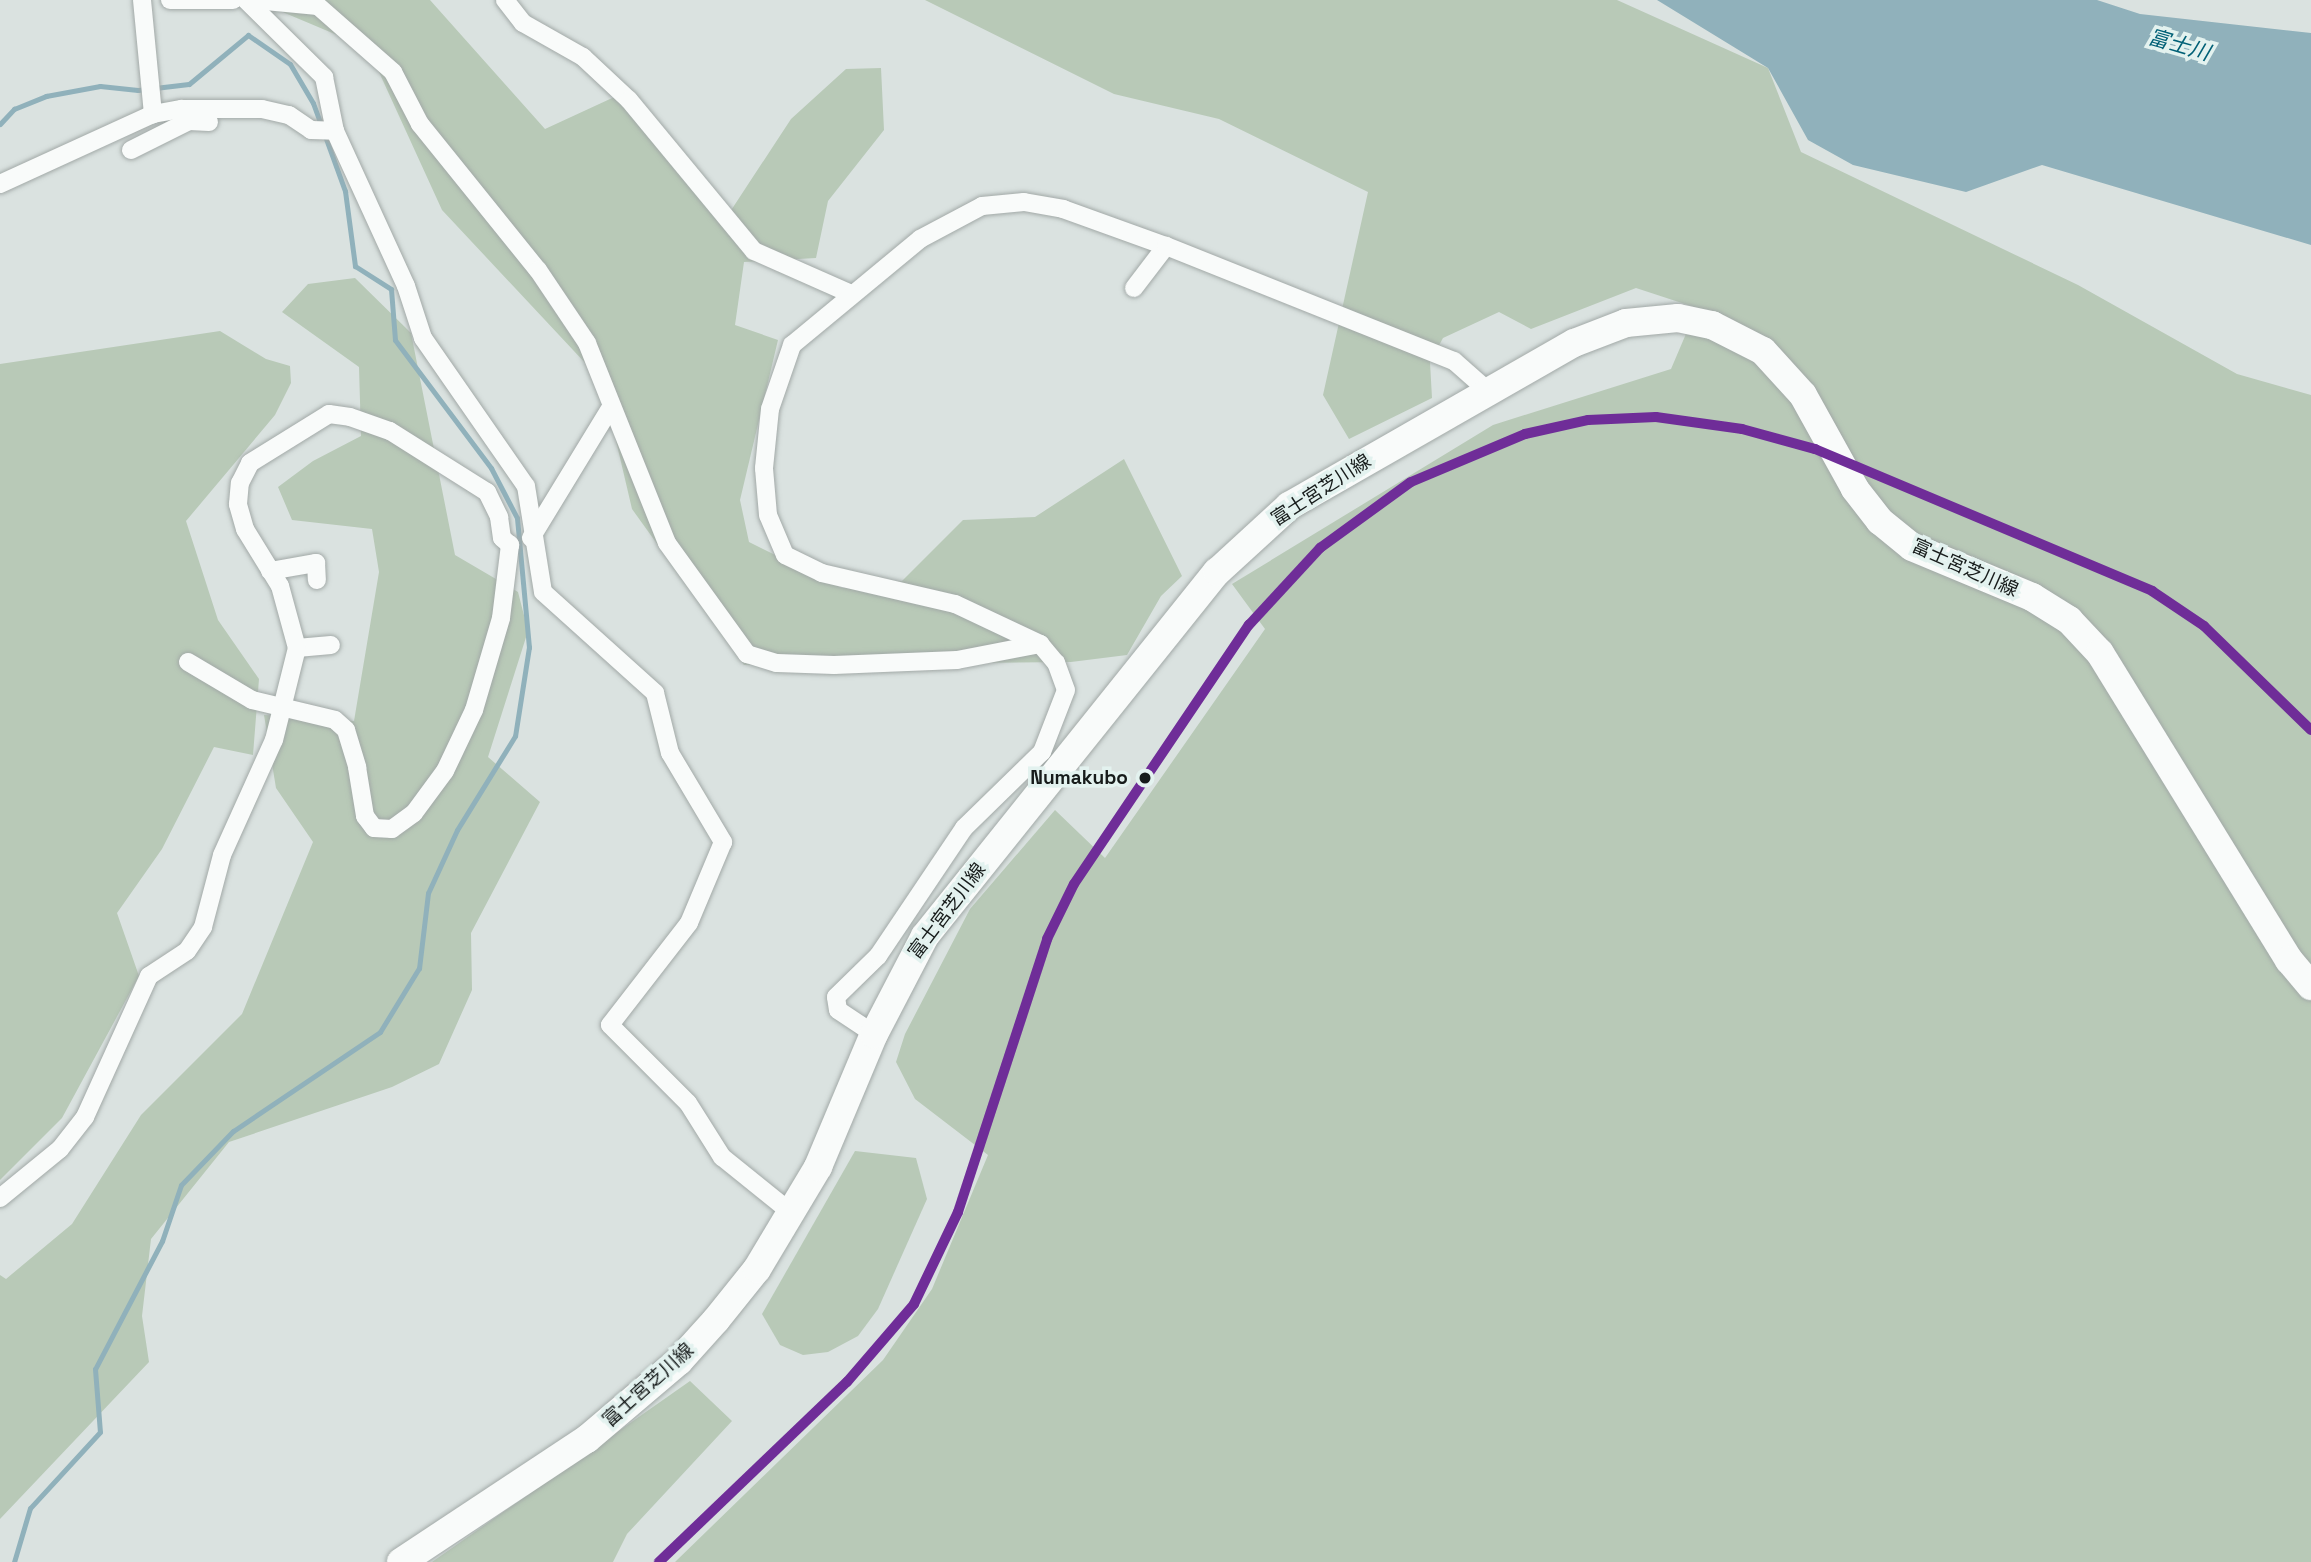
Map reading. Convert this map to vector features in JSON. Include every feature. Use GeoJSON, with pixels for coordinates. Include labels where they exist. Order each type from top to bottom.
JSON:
{"type":"FeatureCollection","features":[{"type":"Feature","properties":{"kind":"main road","name":"富士宮芝川線"},"geometry":{"type":"LineString","coordinates":[[401,1562],[587,1439],[634,1402],[716,1320],[793,1214],[874,1034],[925,936],[1217,572],[1289,506],[1574,343],[1626,323],[1678,318],[1712,325],[1763,351],[1802,395],[1855,489],[1880,521],[1912,547],[2032,597],[2069,620],[2100,653],[2289,960],[2311,986]]}},
{"type":"Feature","properties":{"kind":"street"},"geometry":{"type":"LineString","coordinates":[[142,0],[153,108]]}},
{"type":"Feature","properties":{"kind":"street"},"geometry":{"type":"LineString","coordinates":[[170,0],[233,0]]}},
{"type":"Feature","properties":{"kind":"street"},"geometry":{"type":"LineString","coordinates":[[246,0],[324,77],[325,131],[406,286],[422,338],[526,486],[543,592],[655,693],[670,753],[723,842],[689,923],[610,1025],[688,1103],[722,1157],[793,1214]]}},
{"type":"Feature","properties":{"kind":"street"},"geometry":{"type":"LineString","coordinates":[[255,0],[318,6],[393,72],[420,124],[538,270],[587,343],[667,543],[747,653],[777,663],[834,665],[957,660],[1040,644]]}},
{"type":"Feature","properties":{"kind":"street"},"geometry":{"type":"LineString","coordinates":[[505,0],[523,23],[583,57],[629,100],[754,251],[851,294]]}},
{"type":"Feature","properties":{"kind":"street"},"geometry":{"type":"LineString","coordinates":[[0,184],[153,108],[208,122]]}},
{"type":"Feature","properties":{"kind":"street"},"geometry":{"type":"LineString","coordinates":[[131,150],[185,115],[262,109],[289,115],[325,131]]}},
{"type":"Feature","properties":{"kind":"street"},"geometry":{"type":"LineString","coordinates":[[874,1034],[838,1010],[836,997],[878,956],[964,828],[1042,752],[1066,690],[1056,663],[1040,644],[954,604],[822,573],[785,555],[768,515],[764,468],[773,396],[792,345],[920,239],[982,206],[1024,202],[1063,209],[1166,246],[1454,361],[1488,390]]}},
{"type":"Feature","properties":{"kind":"street"},"geometry":{"type":"LineString","coordinates":[[1134,288],[1166,246]]}},
{"type":"Feature","properties":{"kind":"street"},"geometry":{"type":"LineString","coordinates":[[510,545],[533,538],[611,407]]}},
{"type":"Feature","properties":{"kind":"street"},"geometry":{"type":"LineString","coordinates":[[0,1198],[60,1149],[85,1117],[149,976],[187,951],[203,927],[222,855],[284,709],[297,648],[280,586],[245,529],[240,483],[250,463],[328,414],[390,431],[487,492],[499,517],[502,538],[510,545]]}},
{"type":"Feature","properties":{"kind":"street"},"geometry":{"type":"LineString","coordinates":[[188,662],[252,700],[335,720],[346,730],[365,816],[374,828],[392,829],[414,813],[444,771],[474,710],[501,618],[510,545]]}},
{"type":"Feature","properties":{"kind":"street"},"geometry":{"type":"LineString","coordinates":[[270,570],[316,563],[317,580]]}},
{"type":"Feature","properties":{"kind":"street"},"geometry":{"type":"LineString","coordinates":[[297,648],[331,645]]}},
{"type":"Feature","properties":{"kind":"green space"},"geometry":{"type":"Polygon","coordinates":[[[254,0],[430,0],[545,129],[623,93],[726,218],[791,119],[846,69],[881,68],[884,130],[828,201],[816,258],[744,262],[735,325],[778,340],[740,500],[749,542],[842,588],[902,581],[963,520],[1035,517],[1124,459],[1182,576],[1161,596],[1127,655],[1071,662],[744,665],[632,509],[602,381],[442,210],[368,48],[254,0]]]}},
{"type":"Feature","properties":{"kind":"green space"},"geometry":{"type":"Polygon","coordinates":[[[925,0],[1617,0],[1768,68],[1801,152],[2078,285],[2237,374],[2311,395],[2311,1562],[675,1562],[883,1360],[932,1289],[988,1155],[915,1099],[896,1062],[905,1034],[970,909],[1055,810],[1105,858],[1265,629],[1232,584],[1493,425],[1671,369],[1697,308],[1636,288],[1531,329],[1499,312],[1443,338],[1430,362],[1432,398],[1349,439],[1323,395],[1368,192],[1219,119],[1114,94],[925,0]]]}},
{"type":"Feature","properties":{"kind":"green space"},"geometry":{"type":"Polygon","coordinates":[[[355,278],[411,333],[455,555],[518,592],[528,631],[488,757],[540,802],[471,933],[472,990],[439,1064],[392,1087],[229,1142],[151,1239],[142,1316],[149,1362],[0,1519],[0,1275],[6,1279],[72,1224],[141,1115],[242,1014],[313,842],[276,788],[264,715],[354,721],[379,572],[372,529],[292,520],[278,487],[313,461],[361,436],[359,367],[282,312],[308,284],[355,278]]]}},
{"type":"Feature","properties":{"kind":"green space"},"geometry":{"type":"Polygon","coordinates":[[[220,331],[266,359],[290,366],[291,383],[275,415],[186,521],[218,620],[259,679],[253,755],[214,747],[162,849],[117,913],[139,976],[62,1118],[0,1180],[0,364],[220,331]]]}},
{"type":"Feature","properties":{"kind":"green space"},"geometry":{"type":"Polygon","coordinates":[[[855,1151],[916,1158],[927,1199],[878,1309],[858,1336],[828,1352],[803,1355],[780,1345],[762,1314],[855,1151]]]}},
{"type":"Feature","properties":{"kind":"green space"},"geometry":{"type":"Polygon","coordinates":[[[690,1381],[732,1421],[627,1534],[613,1562],[432,1562],[690,1381]]]}},
{"type":"Feature","properties":{"kind":"water","name":"富士川"},"geometry":{"type":"Polygon","coordinates":[[[1657,0],[2097,0],[2140,14],[2311,33],[2311,245],[2042,165],[1966,192],[1853,165],[1808,140],[1768,68],[1657,0]]]}},
{"type":"Feature","properties":{"kind":"waterway"},"geometry":{"type":"LineString","coordinates":[[0,124],[14,109],[46,96],[100,86],[138,90],[189,84],[248,35],[290,64],[313,103],[345,191],[355,266],[391,289],[395,340],[491,468],[517,518],[529,647],[515,736],[457,830],[428,893],[419,968],[380,1032],[233,1131],[181,1185],[162,1241],[95,1369],[100,1432],[30,1508],[14,1562]]}},
{"type":"Feature","properties":{"kind":"transit line"},"geometry":{"type":"LineString","coordinates":[[659,1562],[847,1382],[914,1304],[958,1212],[1047,939],[1074,884],[1249,625],[1320,548],[1411,482],[1525,434],[1588,420],[1656,417],[1742,429],[1815,449],[2152,591],[2204,626],[2311,730]]}},
{"type":"Feature","properties":{"kind":"place","name":"Numakubo"},"geometry":{"type":"Point","coordinates":[1145,778]}}]}
